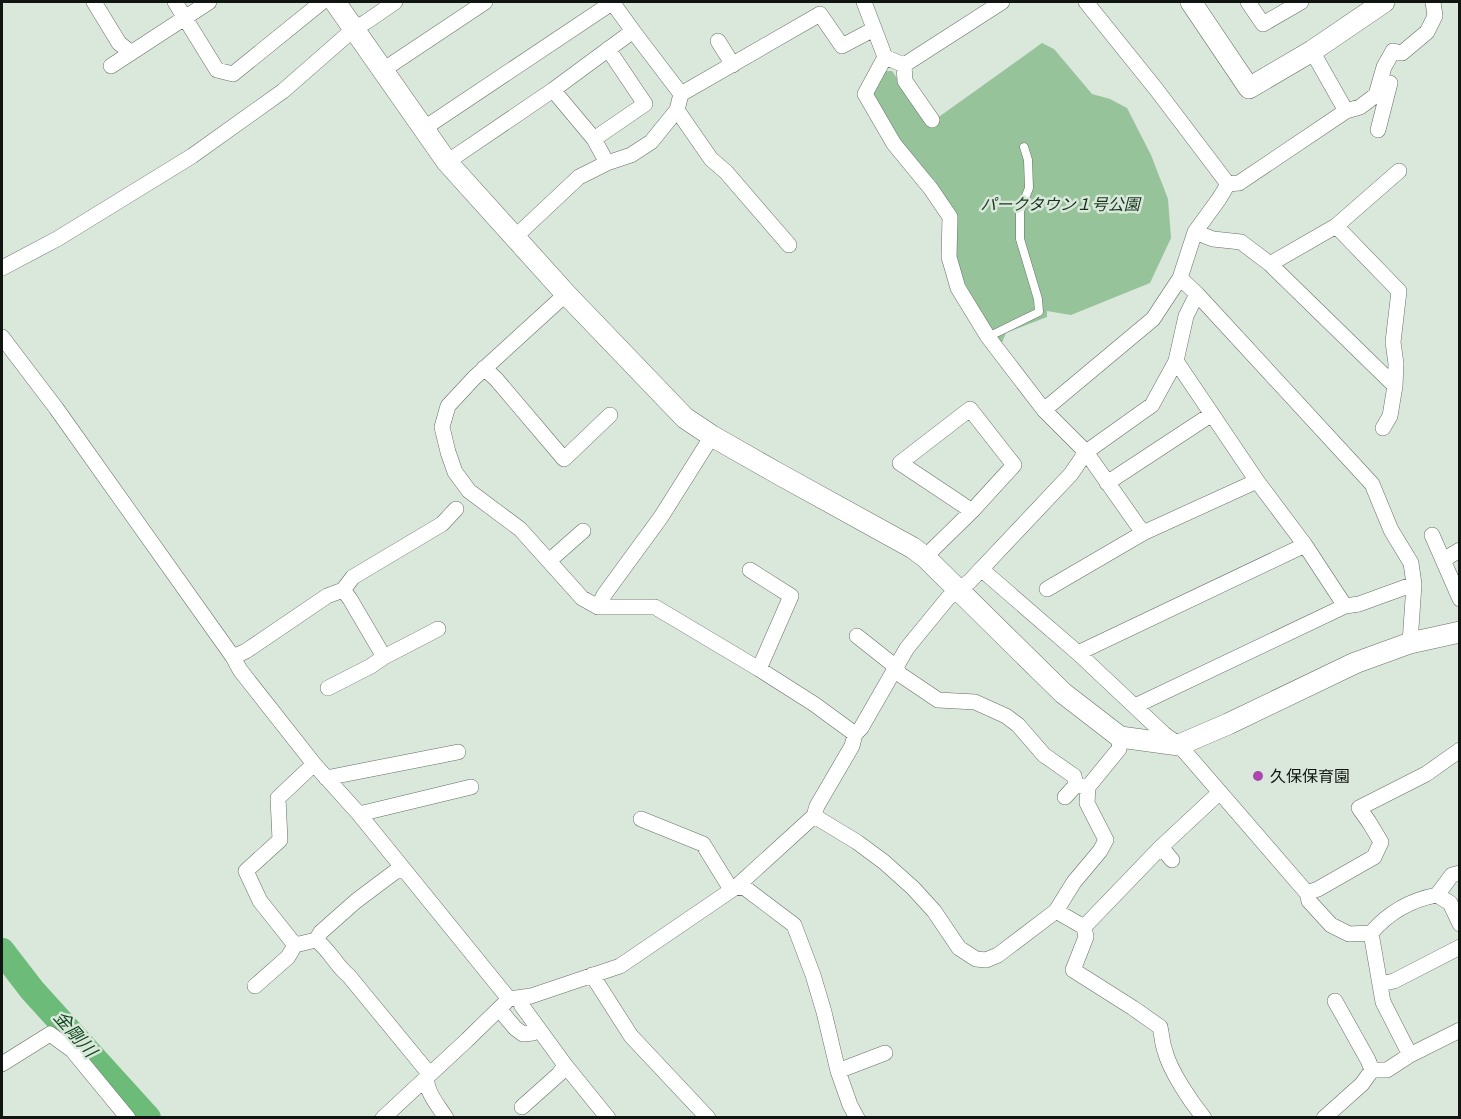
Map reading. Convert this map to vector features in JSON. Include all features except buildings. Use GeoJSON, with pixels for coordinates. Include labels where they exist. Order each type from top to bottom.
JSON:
{"type":"FeatureCollection","features":[{"type":"Feature","properties":{"kind":"street"},"geometry":{"type":"LineString","coordinates":[[94,2],[119,43],[131,53]]}},
{"type":"Feature","properties":{"kind":"street"},"geometry":{"type":"LineString","coordinates":[[175,2],[217,70],[233,74],[322,2]]}},
{"type":"Feature","properties":{"kind":"street"},"geometry":{"type":"LineString","coordinates":[[111,66],[209,2]]}},
{"type":"Feature","properties":{"kind":"street"},"geometry":{"type":"LineString","coordinates":[[335,2],[447,162],[566,294],[685,418],[712,436],[913,548],[925,557],[1064,693],[1120,737],[1179,745],[1355,663],[1410,643],[1460,632]]}},
{"type":"Feature","properties":{"kind":"street"},"geometry":{"type":"LineString","coordinates":[[2,268],[57,239],[192,156],[283,91],[355,28],[395,2]]}},
{"type":"Feature","properties":{"kind":"street"},"geometry":{"type":"LineString","coordinates":[[383,70],[485,2]]}},
{"type":"Feature","properties":{"kind":"street"},"geometry":{"type":"LineString","coordinates":[[423,129],[612,2],[681,94]]}},
{"type":"Feature","properties":{"kind":"street"},"geometry":{"type":"LineString","coordinates":[[864,2],[885,57],[904,65]]}},
{"type":"Feature","properties":{"kind":"street"},"geometry":{"type":"LineString","coordinates":[[904,65],[1002,2]]}},
{"type":"Feature","properties":{"kind":"street"},"geometry":{"type":"LineString","coordinates":[[1086,2],[1228,184]]}},
{"type":"Feature","properties":{"kind":"street"},"geometry":{"type":"LineString","coordinates":[[1191,2],[1249,88],[1312,51],[1383,2]]}},
{"type":"Feature","properties":{"kind":"street"},"geometry":{"type":"LineString","coordinates":[[1248,2],[1263,24],[1301,2]]}},
{"type":"Feature","properties":{"kind":"street"},"geometry":{"type":"LineString","coordinates":[[1378,130],[1390,83],[1402,52],[1427,32],[1435,16],[1433,2]]}},
{"type":"Feature","properties":{"kind":"street"},"geometry":{"type":"LineString","coordinates":[[515,237],[579,177],[631,154],[651,142],[677,110],[681,94],[733,64],[817,8],[842,46],[874,29]]}},
{"type":"Feature","properties":{"kind":"street"},"geometry":{"type":"LineString","coordinates":[[447,162],[553,90],[633,31]]}},
{"type":"Feature","properties":{"kind":"street"},"geometry":{"type":"LineString","coordinates":[[718,41],[733,64]]}},
{"type":"Feature","properties":{"kind":"street"},"geometry":{"type":"LineString","coordinates":[[594,140],[645,104],[608,49]]}},
{"type":"Feature","properties":{"kind":"street"},"geometry":{"type":"LineString","coordinates":[[1312,51],[1346,111]]}},
{"type":"Feature","properties":{"kind":"street"},"geometry":{"type":"LineString","coordinates":[[1228,184],[1239,183],[1346,111],[1360,106],[1376,95],[1384,67],[1393,51],[1402,52]]}},
{"type":"Feature","properties":{"kind":"street"},"geometry":{"type":"LineString","coordinates":[[885,57],[865,94],[894,144],[932,189],[950,217],[949,257],[958,288],[988,337],[1044,410],[1086,452],[1143,533]]}},
{"type":"Feature","properties":{"kind":"street"},"geometry":{"type":"LineString","coordinates":[[904,65],[905,81],[932,120]]}},
{"type":"Feature","properties":{"kind":"street"},"geometry":{"type":"LineString","coordinates":[[553,90],[594,140],[607,163]]}},
{"type":"Feature","properties":{"kind":"street"},"geometry":{"type":"LineString","coordinates":[[677,110],[711,159],[726,172],[789,245]]}},
{"type":"Feature","properties":{"kind":"street"},"geometry":{"type":"LineString","coordinates":[[1270,264],[1336,226],[1399,171]]}},
{"type":"Feature","properties":{"kind":"street"},"geometry":{"type":"LineString","coordinates":[[1044,410],[1153,319],[1180,278],[1195,232],[1228,184]]}},
{"type":"Feature","properties":{"kind":"street"},"geometry":{"type":"LineString","coordinates":[[1336,226],[1399,291],[1392,342],[1396,364],[1395,386],[1390,416],[1383,428]]}},
{"type":"Feature","properties":{"kind":"street"},"geometry":{"type":"LineString","coordinates":[[1195,232],[1214,239],[1241,242],[1270,264],[1395,386]]}},
{"type":"Feature","properties":{"kind":"street"},"geometry":{"type":"LineString","coordinates":[[1180,278],[1372,484],[1391,530],[1411,562],[1414,584],[1410,643]]}},
{"type":"Feature","properties":{"kind":"street"},"geometry":{"type":"LineString","coordinates":[[566,294],[484,368],[448,406],[442,427],[455,472],[469,491],[520,529],[582,598],[598,607],[656,607],[814,704],[855,734]]}},
{"type":"Feature","properties":{"kind":"street"},"geometry":{"type":"LineString","coordinates":[[383,1118],[509,1002],[620,966],[736,887],[814,816],[817,806],[852,746],[855,734],[861,728],[907,648],[948,597],[970,581],[1071,474],[1086,452],[1152,405],[1176,361],[1186,316],[1197,294]]}},
{"type":"Feature","properties":{"kind":"street"},"geometry":{"type":"LineString","coordinates":[[2,337],[56,408],[240,670],[314,764],[359,814],[509,1002],[515,1028],[523,1034],[533,1033],[537,1029]]}},
{"type":"Feature","properties":{"kind":"street"},"geometry":{"type":"LineString","coordinates":[[1176,361],[1345,606]]}},
{"type":"Feature","properties":{"kind":"street"},"geometry":{"type":"LineString","coordinates":[[484,368],[564,459],[610,415]]}},
{"type":"Feature","properties":{"kind":"street"},"geometry":{"type":"LineString","coordinates":[[925,557],[972,511],[1014,465],[970,409],[900,463],[972,511]]}},
{"type":"Feature","properties":{"kind":"street"},"geometry":{"type":"LineString","coordinates":[[1107,483],[1212,414]]}},
{"type":"Feature","properties":{"kind":"street"},"geometry":{"type":"LineString","coordinates":[[598,607],[604,595],[661,517],[712,436]]}},
{"type":"Feature","properties":{"kind":"street"},"geometry":{"type":"LineString","coordinates":[[1047,589],[1143,533],[1257,481]]}},
{"type":"Feature","properties":{"kind":"street"},"geometry":{"type":"LineString","coordinates":[[233,657],[246,651],[327,596],[342,590],[353,577],[441,524],[456,509]]}},
{"type":"Feature","properties":{"kind":"street"},"geometry":{"type":"LineString","coordinates":[[549,561],[583,531]]}},
{"type":"Feature","properties":{"kind":"street"},"geometry":{"type":"LineString","coordinates":[[1432,535],[1460,598]]}},
{"type":"Feature","properties":{"kind":"street"},"geometry":{"type":"LineString","coordinates":[[1078,653],[1305,545]]}},
{"type":"Feature","properties":{"kind":"street"},"geometry":{"type":"LineString","coordinates":[[1443,560],[1460,549]]}},
{"type":"Feature","properties":{"kind":"street"},"geometry":{"type":"LineString","coordinates":[[981,569],[1179,745],[1307,893],[1309,901],[1331,925],[1349,934],[1371,933],[1381,922],[1409,903],[1437,895],[1452,875],[1460,873]]}},
{"type":"Feature","properties":{"kind":"street"},"geometry":{"type":"LineString","coordinates":[[750,570],[791,596],[759,669]]}},
{"type":"Feature","properties":{"kind":"street"},"geometry":{"type":"LineString","coordinates":[[1135,706],[1345,606],[1359,604],[1414,584]]}},
{"type":"Feature","properties":{"kind":"street"},"geometry":{"type":"LineString","coordinates":[[342,590],[350,599],[384,657]]}},
{"type":"Feature","properties":{"kind":"street"},"geometry":{"type":"LineString","coordinates":[[328,688],[438,628]]}},
{"type":"Feature","properties":{"kind":"street"},"geometry":{"type":"LineString","coordinates":[[814,816],[857,842],[884,862],[934,910],[959,948],[976,959],[986,960],[998,956],[1056,911],[1074,882],[1106,840],[1087,803],[1082,786],[1074,776],[1044,755],[1018,725],[1006,716],[975,702],[938,700],[901,675],[896,667],[857,636]]}},
{"type":"Feature","properties":{"kind":"street"},"geometry":{"type":"LineString","coordinates":[[1065,797],[1082,786],[1119,749],[1120,737]]}},
{"type":"Feature","properties":{"kind":"street"},"geometry":{"type":"LineString","coordinates":[[1307,893],[1374,857],[1381,842],[1359,808],[1426,774],[1460,750]]}},
{"type":"Feature","properties":{"kind":"street"},"geometry":{"type":"LineString","coordinates":[[326,778],[458,752]]}},
{"type":"Feature","properties":{"kind":"street"},"geometry":{"type":"LineString","coordinates":[[295,945],[260,901],[246,871],[280,840],[278,798],[314,764]]}},
{"type":"Feature","properties":{"kind":"street"},"geometry":{"type":"LineString","coordinates":[[359,814],[471,787]]}},
{"type":"Feature","properties":{"kind":"street"},"geometry":{"type":"LineString","coordinates":[[1084,927],[1161,848],[1220,792]]}},
{"type":"Feature","properties":{"kind":"street"},"geometry":{"type":"LineString","coordinates":[[641,819],[703,844],[729,886],[745,888],[794,925],[824,1011],[838,1071],[857,1118]]}},
{"type":"Feature","properties":{"kind":"street"},"geometry":{"type":"LineString","coordinates":[[1161,848],[1172,860]]}},
{"type":"Feature","properties":{"kind":"street"},"geometry":{"type":"LineString","coordinates":[[255,986],[288,957],[295,945],[316,940],[321,932],[356,901],[396,871],[404,871]]}},
{"type":"Feature","properties":{"kind":"street"},"geometry":{"type":"LineString","coordinates":[[1437,895],[1450,903],[1460,924]]}},
{"type":"Feature","properties":{"kind":"street"},"geometry":{"type":"LineString","coordinates":[[1056,911],[1084,927],[1086,937],[1073,970],[1160,1027],[1165,1052],[1170,1063],[1204,1118]]}},
{"type":"Feature","properties":{"kind":"street"},"geometry":{"type":"LineString","coordinates":[[1371,933],[1383,1002],[1410,1055]]}},
{"type":"Feature","properties":{"kind":"street"},"geometry":{"type":"LineString","coordinates":[[316,940],[324,946],[427,1071],[427,1088],[446,1118]]}},
{"type":"Feature","properties":{"kind":"street"},"geometry":{"type":"LineString","coordinates":[[1380,984],[1394,981],[1460,946]]}},
{"type":"Feature","properties":{"kind":"street"},"geometry":{"type":"LineString","coordinates":[[592,975],[631,1036],[708,1118]]}},
{"type":"Feature","properties":{"kind":"street"},"geometry":{"type":"LineString","coordinates":[[1335,1001],[1372,1070]]}},
{"type":"Feature","properties":{"kind":"street"},"geometry":{"type":"LineString","coordinates":[[509,1002],[522,1006],[537,1029],[608,1118]]}},
{"type":"Feature","properties":{"kind":"street"},"geometry":{"type":"LineString","coordinates":[[1372,1070],[1387,1070],[1410,1055],[1460,1030]]}},
{"type":"Feature","properties":{"kind":"street"},"geometry":{"type":"LineString","coordinates":[[2,1064],[50,1034],[72,1050],[128,1118]]}},
{"type":"Feature","properties":{"kind":"street"},"geometry":{"type":"LineString","coordinates":[[838,1071],[885,1053]]}},
{"type":"Feature","properties":{"kind":"street"},"geometry":{"type":"LineString","coordinates":[[522,1107],[559,1074],[565,1065]]}},
{"type":"Feature","properties":{"kind":"street"},"geometry":{"type":"LineString","coordinates":[[1324,1118],[1362,1084],[1372,1070]]}},
{"type":"Feature","properties":{"kind":"lane"},"geometry":{"type":"LineString","coordinates":[[988,337],[1039,312],[1038,299],[1020,239],[1020,211],[1029,188],[1028,160],[1024,147]]}},
{"type":"Feature","properties":{"kind":"green space","name":"パークタウン１号公園"},"geometry":{"type":"Polygon","coordinates":[[[1042,43],[1054,49],[1092,94],[1110,99],[1127,108],[1151,155],[1168,199],[1171,238],[1150,283],[1071,315],[1047,311],[1047,317],[1006,333],[1001,345],[965,284],[955,257],[958,222],[935,181],[909,153],[871,95],[881,71],[892,71],[929,124],[1042,43]]]}},
{"type":"Feature","properties":{"kind":"waterway","name":"金剛川"},"geometry":{"type":"LineString","coordinates":[[2,951],[32,990],[148,1118]]}},
{"type":"Feature","properties":{"kind":"place","name":"久保保育園"},"geometry":{"type":"Point","coordinates":[1258,776]}}]}
